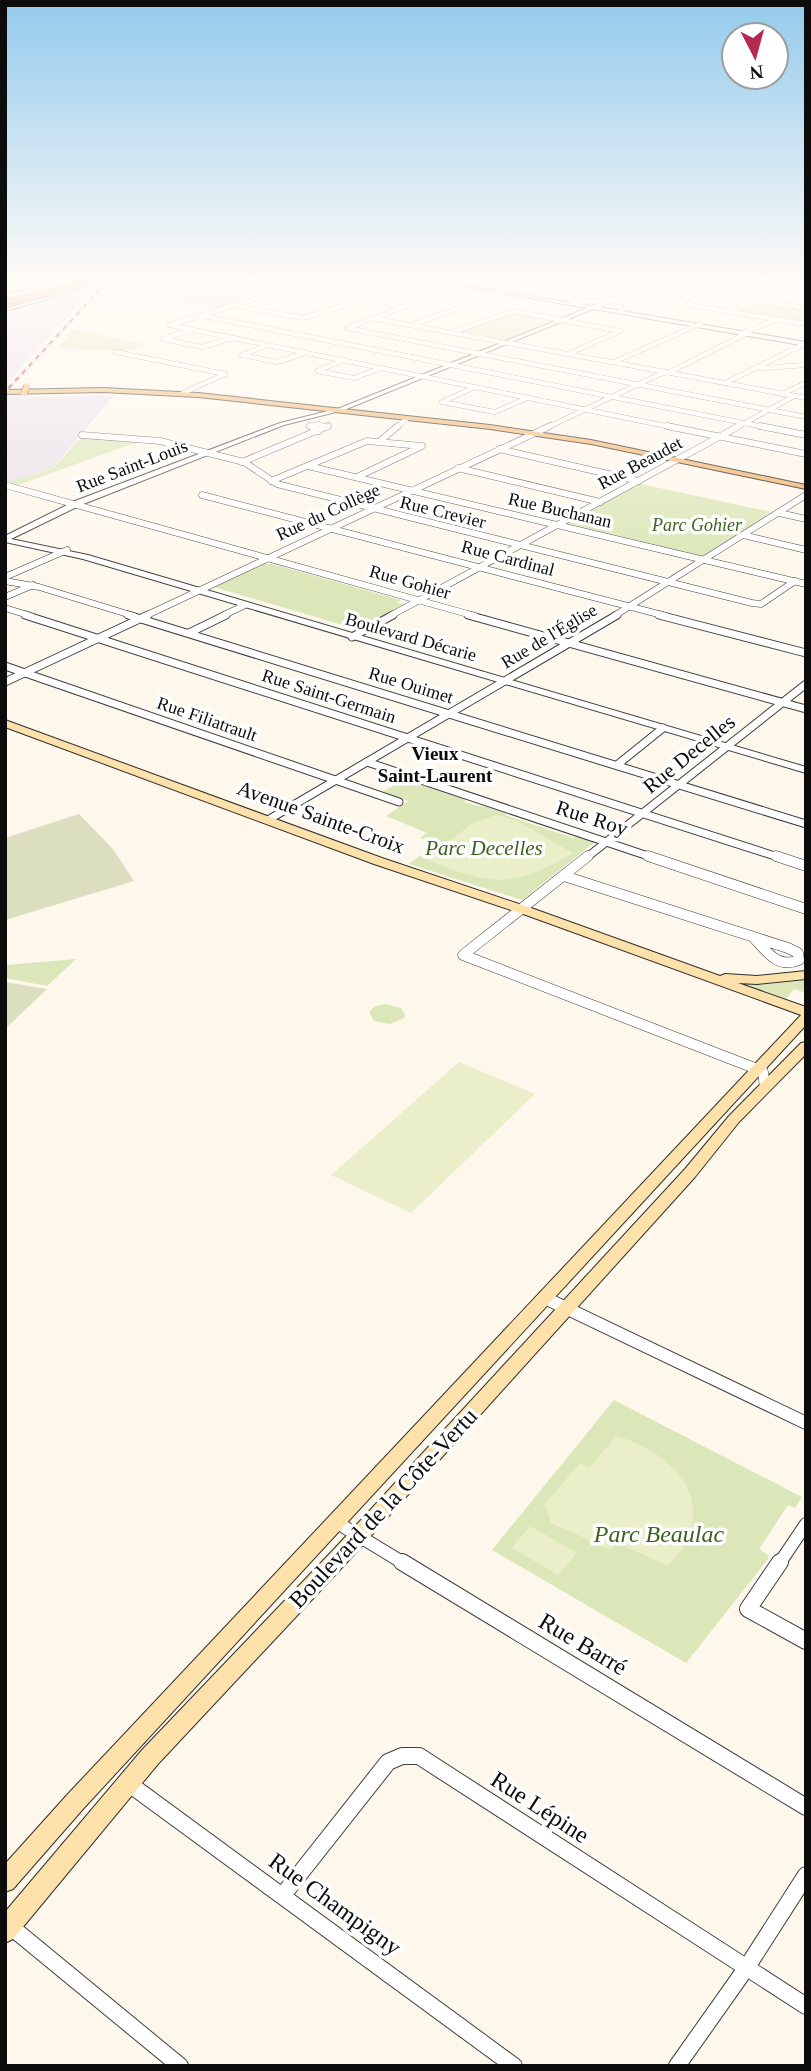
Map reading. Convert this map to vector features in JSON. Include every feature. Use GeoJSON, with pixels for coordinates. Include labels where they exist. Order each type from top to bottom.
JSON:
{"type":"FeatureCollection","features":[{"type":"Feature","properties":{"kind":"main road"},"geometry":{"type":"LineString","coordinates":[[186,393],[26,389],[46,382],[159,389],[272,404],[537,431],[806,485]]}},
{"type":"Feature","properties":{"kind":"main road"},"geometry":{"type":"LineString","coordinates":[[5,390],[159,389]]}},
{"type":"Feature","properties":{"kind":"main road"},"geometry":{"type":"LineString","coordinates":[[5,390],[186,393],[406,419],[537,431]]}},
{"type":"Feature","properties":{"kind":"main road"},"geometry":{"type":"LineString","coordinates":[[272,404],[299,416],[299,420]]}},
{"type":"Feature","properties":{"kind":"main road","name":"Avenue Sainte-Croix"},"geometry":{"type":"LineString","coordinates":[[5,723],[378,861],[703,975],[806,1015]]}},
{"type":"Feature","properties":{"kind":"main road","name":"Avenue Sainte-Croix"},"geometry":{"type":"LineString","coordinates":[[703,975],[745,980],[806,975]]}},
{"type":"Feature","properties":{"kind":"main road","name":"Boulevard de la Côte-Vertu"},"geometry":{"type":"LineString","coordinates":[[5,1881],[83,1793],[806,1015]]}},
{"type":"Feature","properties":{"kind":"main road","name":"Boulevard de la Côte-Vertu"},"geometry":{"type":"LineString","coordinates":[[6,1925],[127,1783],[359,1535],[765,1087],[806,1046]]}},
{"type":"Feature","properties":{"kind":"street"},"geometry":{"type":"LineString","coordinates":[[186,393],[220,377]]}},
{"type":"Feature","properties":{"kind":"street"},"geometry":{"type":"LineString","coordinates":[[422,377],[806,454]]}},
{"type":"Feature","properties":{"kind":"street","name":"Rue Saint-Louis"},"geometry":{"type":"LineString","coordinates":[[273,428],[318,419],[422,377]]}},
{"type":"Feature","properties":{"kind":"street"},"geometry":{"type":"LineString","coordinates":[[509,377],[806,436]]}},
{"type":"Feature","properties":{"kind":"street"},"geometry":{"type":"LineString","coordinates":[[599,377],[806,417]]}},
{"type":"Feature","properties":{"kind":"street","name":"Rue du Collège"},"geometry":{"type":"LineString","coordinates":[[5,681],[654,377]]}},
{"type":"Feature","properties":{"kind":"street"},"geometry":{"type":"LineString","coordinates":[[689,377],[805,398]]}},
{"type":"Feature","properties":{"kind":"street"},"geometry":{"type":"LineString","coordinates":[[724,383],[738,377]]}},
{"type":"Feature","properties":{"kind":"street"},"geometry":{"type":"LineString","coordinates":[[782,394],[806,383]]}},
{"type":"Feature","properties":{"kind":"street"},"geometry":{"type":"LineString","coordinates":[[475,387],[442,402],[495,412],[527,398]]}},
{"type":"Feature","properties":{"kind":"street","name":"Rue Beaudet"},"geometry":{"type":"LineString","coordinates":[[355,635],[794,396]]}},
{"type":"Feature","properties":{"kind":"street","name":"Rue Saint-Louis"},"geometry":{"type":"LineString","coordinates":[[7,537],[73,505],[273,428],[337,411]]}},
{"type":"Feature","properties":{"kind":"street"},"geometry":{"type":"LineString","coordinates":[[381,440],[406,419]]}},
{"type":"Feature","properties":{"kind":"street"},"geometry":{"type":"LineString","coordinates":[[242,462],[318,430]]}},
{"type":"Feature","properties":{"kind":"street","name":"Rue Crevier"},"geometry":{"type":"LineString","coordinates":[[82,435],[150,439],[242,462],[271,481],[372,509],[761,604],[795,581]]}},
{"type":"Feature","properties":{"kind":"street"},"geometry":{"type":"LineString","coordinates":[[271,481],[365,441],[381,440],[422,446],[357,477]]}},
{"type":"Feature","properties":{"kind":"street"},"geometry":{"type":"LineString","coordinates":[[499,449],[640,481]]}},
{"type":"Feature","properties":{"kind":"street","name":"Rue Buchanan"},"geometry":{"type":"LineString","coordinates":[[308,466],[806,584]]}},
{"type":"Feature","properties":{"kind":"street"},"geometry":{"type":"LineString","coordinates":[[458,468],[600,502]]}},
{"type":"Feature","properties":{"kind":"street","name":"Rue Gohier"},"geometry":{"type":"LineString","coordinates":[[5,485],[806,709]]}},
{"type":"Feature","properties":{"kind":"street","name":"Rue Cardinal"},"geometry":{"type":"LineString","coordinates":[[202,495],[806,653]]}},
{"type":"Feature","properties":{"kind":"street","name":"Rue de l'Église"},"geometry":{"type":"LineString","coordinates":[[268,820],[630,607],[806,495]]}},
{"type":"Feature","properties":{"kind":"street"},"geometry":{"type":"LineString","coordinates":[[779,513],[806,519]]}},
{"type":"Feature","properties":{"kind":"street"},"geometry":{"type":"LineString","coordinates":[[743,535],[806,550]]}},
{"type":"Feature","properties":{"kind":"street","name":"Boulevard Décarie"},"geometry":{"type":"LineString","coordinates":[[7,537],[201,590],[806,768]]}},
{"type":"Feature","properties":{"kind":"street"},"geometry":{"type":"LineString","coordinates":[[5,579],[64,551]]}},
{"type":"Feature","properties":{"kind":"street","name":"Rue Ouimet"},"geometry":{"type":"LineString","coordinates":[[5,579],[33,585],[806,824]]}},
{"type":"Feature","properties":{"kind":"street"},"geometry":{"type":"LineString","coordinates":[[5,597],[33,585]]}},
{"type":"Feature","properties":{"kind":"street","name":"Boulevard Décarie"},"geometry":{"type":"LineString","coordinates":[[201,590],[355,635]]}},
{"type":"Feature","properties":{"kind":"street"},"geometry":{"type":"LineString","coordinates":[[189,633],[245,605]]}},
{"type":"Feature","properties":{"kind":"street","name":"Rue Saint-Germain"},"geometry":{"type":"LineString","coordinates":[[5,608],[806,866]]}},
{"type":"Feature","properties":{"kind":"street","name":"Rue Filiatrault"},"geometry":{"type":"LineString","coordinates":[[5,666],[399,802]]}},
{"type":"Feature","properties":{"kind":"street","name":"Boulevard Décarie"},"geometry":{"type":"LineString","coordinates":[[507,680],[728,745]]}},
{"type":"Feature","properties":{"kind":"street","name":"Rue Decelles"},"geometry":{"type":"LineString","coordinates":[[757,1069],[463,956],[806,684]]}},
{"type":"Feature","properties":{"kind":"street"},"geometry":{"type":"LineString","coordinates":[[617,765],[663,728]]}},
{"type":"Feature","properties":{"kind":"street","name":"Rue Roy"},"geometry":{"type":"LineString","coordinates":[[367,762],[806,909]]}},
{"type":"Feature","properties":{"kind":"street"},"geometry":{"type":"LineString","coordinates":[[564,876],[754,938]]}},
{"type":"Feature","properties":{"kind":"street"},"geometry":{"type":"LineString","coordinates":[[757,1069],[762,1072],[765,1087]]}},
{"type":"Feature","properties":{"kind":"street"},"geometry":{"type":"LineString","coordinates":[[545,1298],[806,1423]]}},
{"type":"Feature","properties":{"kind":"street","name":"Rue Barré"},"geometry":{"type":"LineString","coordinates":[[336,1522],[806,1807]]}},
{"type":"Feature","properties":{"kind":"street"},"geometry":{"type":"LineString","coordinates":[[806,1524],[748,1609],[806,1641]]}},
{"type":"Feature","properties":{"kind":"street","name":"Rue Lépine"},"geometry":{"type":"LineString","coordinates":[[283,1895],[388,1762],[402,1756],[419,1756],[806,2006]]}},
{"type":"Feature","properties":{"kind":"street","name":"Rue Champigny"},"geometry":{"type":"LineString","coordinates":[[127,1783],[514,2066]]}},
{"type":"Feature","properties":{"kind":"street"},"geometry":{"type":"LineString","coordinates":[[677,2066],[747,1967],[806,1875]]}},
{"type":"Feature","properties":{"kind":"street"},"geometry":{"type":"LineString","coordinates":[[6,1925],[180,2066]]}},
{"type":"Feature","properties":{"kind":"shaded area"},"geometry":{"type":"Polygon","coordinates":[[[5,377],[13,377],[5,385],[5,377]]]}},
{"type":"Feature","properties":{"kind":"shaded area"},"geometry":{"type":"Polygon","coordinates":[[[12,393],[28,397],[114,395],[53,468],[5,483],[5,400],[12,393]]]}},
{"type":"Feature","properties":{"kind":"green space"},"geometry":{"type":"Polygon","coordinates":[[[81,437],[143,440],[18,485],[8,482],[54,468],[81,437]]]}},
{"type":"Feature","properties":{"kind":"green space","name":"Parc Gohier"},"geometry":{"type":"Polygon","coordinates":[[[641,484],[771,512],[702,556],[565,523],[641,484]]]}},
{"type":"Feature","properties":{"kind":"green space"},"geometry":{"type":"Polygon","coordinates":[[[262,564],[272,564],[401,600],[397,603],[406,604],[356,629],[214,587],[262,564]]]}},
{"type":"Feature","properties":{"kind":"green space","name":"Parc Decelles"},"geometry":{"type":"Polygon","coordinates":[[[406,779],[467,799],[464,802],[508,812],[505,815],[574,838],[578,835],[596,841],[522,900],[409,864],[436,844],[420,838],[427,833],[386,816],[408,801],[382,792],[406,779]]]}},
{"type":"Feature","properties":{"kind":"green space"},"geometry":{"type":"Polygon","coordinates":[[[79,814],[113,849],[134,881],[5,920],[5,838],[79,814]]]}},
{"type":"Feature","properties":{"kind":"green space"},"geometry":{"type":"Polygon","coordinates":[[[496,815],[517,821],[573,853],[534,873],[501,880],[468,875],[426,859],[473,823],[496,815]]]}},
{"type":"Feature","properties":{"kind":"green space"},"geometry":{"type":"Polygon","coordinates":[[[76,959],[47,986],[5,978],[5,965],[76,959]]]}},
{"type":"Feature","properties":{"kind":"green space"},"geometry":{"type":"Polygon","coordinates":[[[806,980],[806,993],[794,989],[786,999],[744,984],[769,984],[806,980]]]}},
{"type":"Feature","properties":{"kind":"green space"},"geometry":{"type":"Polygon","coordinates":[[[5,982],[47,989],[5,1029],[5,982]]]}},
{"type":"Feature","properties":{"kind":"green space"},"geometry":{"type":"Polygon","coordinates":[[[386,1004],[401,1008],[405,1014],[404,1018],[390,1024],[374,1021],[369,1012],[375,1006],[386,1004]]]}},
{"type":"Feature","properties":{"kind":"green space"},"geometry":{"type":"Polygon","coordinates":[[[459,1062],[535,1094],[411,1213],[331,1175],[459,1062]]]}},
{"type":"Feature","properties":{"kind":"green space","name":"Parc Beaulac"},"geometry":{"type":"Polygon","coordinates":[[[614,1400],[802,1497],[795,1508],[788,1505],[759,1549],[769,1558],[686,1663],[492,1550],[614,1400]]]}},
{"type":"Feature","properties":{"kind":"green space"},"geometry":{"type":"Polygon","coordinates":[[[616,1436],[639,1444],[659,1456],[675,1470],[687,1486],[693,1505],[692,1524],[684,1545],[668,1566],[616,1542],[611,1550],[551,1523],[545,1504],[580,1463],[589,1468],[616,1436]]]}},
{"type":"Feature","properties":{"kind":"green space"},"geometry":{"type":"Polygon","coordinates":[[[530,1526],[577,1553],[558,1575],[512,1548],[530,1526]]]}},
{"type":"Feature","properties":{"kind":"railway"},"geometry":{"type":"LineString","coordinates":[[5,392],[19,377]]}},
{"type":"Feature","properties":{"kind":"district","name":"Vieux Saint-Laurent"},"geometry":{"type":"Point","coordinates":[435,764]}}]}
